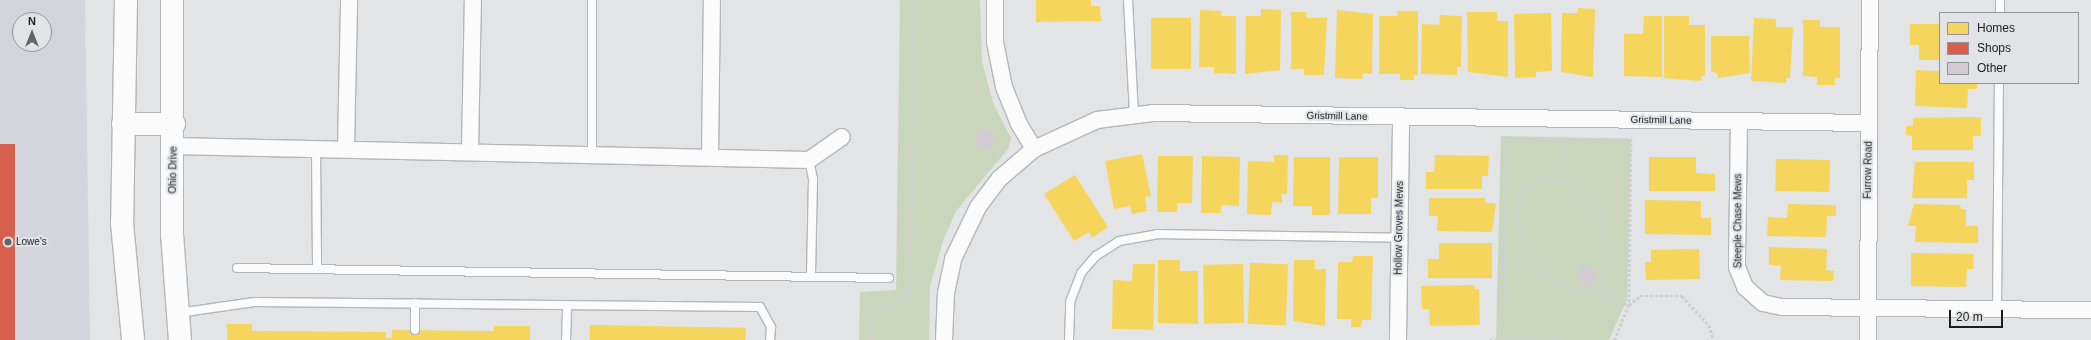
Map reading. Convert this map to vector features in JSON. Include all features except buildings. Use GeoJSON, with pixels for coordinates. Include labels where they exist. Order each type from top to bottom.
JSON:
{"type":"FeatureCollection","features":[{"type":"Feature","properties":{"kind":"main road"},"geometry":{"type":"LineString","coordinates":[[126,0],[122,223],[133,340]]}},
{"type":"Feature","properties":{"kind":"main road","name":"Ohio Drive"},"geometry":{"type":"LineString","coordinates":[[172,0],[174,124],[172,234],[175,313],[180,340]]}},
{"type":"Feature","properties":{"kind":"main road"},"geometry":{"type":"LineString","coordinates":[[123,124],[174,124]]}},
{"type":"Feature","properties":{"kind":"street"},"geometry":{"type":"LineString","coordinates":[[346,148],[349,0]]}},
{"type":"Feature","properties":{"kind":"street"},"geometry":{"type":"LineString","coordinates":[[470,151],[473,0]]}},
{"type":"Feature","properties":{"kind":"street"},"geometry":{"type":"LineString","coordinates":[[710,156],[712,0]]}},
{"type":"Feature","properties":{"kind":"street"},"geometry":{"type":"LineString","coordinates":[[995,0],[995,42],[1004,87],[1014,114],[1034,149]]}},
{"type":"Feature","properties":{"kind":"street","name":"Furrow Road"},"geometry":{"type":"LineString","coordinates":[[1868,340],[1866,308],[1870,0]]}},
{"type":"Feature","properties":{"kind":"street","name":"Gristmill Lane"},"geometry":{"type":"LineString","coordinates":[[944,340],[948,282],[966,227],[999,179],[1034,149],[1086,124],[1134,114],[1868,123]]}},
{"type":"Feature","properties":{"kind":"street","name":"Hollow Groves Mews"},"geometry":{"type":"LineString","coordinates":[[1398,340],[1398,238],[1401,117]]}},
{"type":"Feature","properties":{"kind":"street","name":"Steeple Chase Mews"},"geometry":{"type":"LineString","coordinates":[[1739,121],[1737,262],[1745,287],[1756,299],[1771,306],[2091,310]]}},
{"type":"Feature","properties":{"kind":"street"},"geometry":{"type":"LineString","coordinates":[[173,146],[346,148],[710,156],[809,160],[842,137]]}},
{"type":"Feature","properties":{"kind":"lane"},"geometry":{"type":"LineString","coordinates":[[592,0],[592,154]]}},
{"type":"Feature","properties":{"kind":"lane"},"geometry":{"type":"LineString","coordinates":[[1128,0],[1134,114]]}},
{"type":"Feature","properties":{"kind":"lane"},"geometry":{"type":"LineString","coordinates":[[2000,0],[2000,12]]}},
{"type":"Feature","properties":{"kind":"lane"},"geometry":{"type":"LineString","coordinates":[[1997,310],[1999,84]]}},
{"type":"Feature","properties":{"kind":"lane"},"geometry":{"type":"LineString","coordinates":[[316,148],[317,269]]}},
{"type":"Feature","properties":{"kind":"lane"},"geometry":{"type":"LineString","coordinates":[[809,160],[813,179],[811,277]]}},
{"type":"Feature","properties":{"kind":"lane"},"geometry":{"type":"LineString","coordinates":[[1069,340],[1070,302],[1081,273],[1096,256],[1119,241],[1157,234],[1398,238]]}},
{"type":"Feature","properties":{"kind":"lane"},"geometry":{"type":"LineString","coordinates":[[237,268],[889,278]]}},
{"type":"Feature","properties":{"kind":"lane"},"geometry":{"type":"LineString","coordinates":[[175,313],[254,302],[760,307],[771,327],[770,340]]}},
{"type":"Feature","properties":{"kind":"lane"},"geometry":{"type":"LineString","coordinates":[[415,304],[415,330]]}},
{"type":"Feature","properties":{"kind":"lane"},"geometry":{"type":"LineString","coordinates":[[566,340],[567,305]]}},
{"type":"Feature","properties":{"kind":"path"},"geometry":{"type":"LineString","coordinates":[[872,340],[875,315],[909,293],[914,0]]}},
{"type":"Feature","properties":{"kind":"path"},"geometry":{"type":"LineString","coordinates":[[1502,339],[1505,140],[1631,139],[1629,305],[1615,340]]}},
{"type":"Feature","properties":{"kind":"path"},"geometry":{"type":"LineString","coordinates":[[1562,140],[1562,180]]}},
{"type":"Feature","properties":{"kind":"path"},"geometry":{"type":"LineString","coordinates":[[1586,288],[1601,279],[1609,256],[1601,221],[1585,197],[1562,180],[1542,178],[1526,186],[1517,207],[1519,229],[1533,262],[1549,276],[1568,287],[1586,288],[1602,298],[1610,298],[1629,305]]}},
{"type":"Feature","properties":{"kind":"path"},"geometry":{"type":"LineString","coordinates":[[1502,262],[1533,262]]}},
{"type":"Feature","properties":{"kind":"path"},"geometry":{"type":"LineString","coordinates":[[1607,262],[1630,262]]}},
{"type":"Feature","properties":{"kind":"path"},"geometry":{"type":"LineString","coordinates":[[910,272],[923,276]]}},
{"type":"Feature","properties":{"kind":"path"},"geometry":{"type":"LineString","coordinates":[[1601,279],[1610,298]]}},
{"type":"Feature","properties":{"kind":"path"},"geometry":{"type":"LineString","coordinates":[[1629,305],[1640,296],[1682,296],[1709,325],[1714,340]]}},
{"type":"Feature","properties":{"kind":"path"},"geometry":{"type":"LineString","coordinates":[[1490,340],[1566,340]]}},
{"type":"Feature","properties":{"kind":"shaded area"},"geometry":{"type":"Polygon","coordinates":[[[0,0],[85,0],[90,340],[0,340],[0,0]]]}},
{"type":"Feature","properties":{"kind":"green space"},"geometry":{"type":"Polygon","coordinates":[[[900,0],[980,0],[982,61],[993,103],[1011,138],[1008,149],[956,211],[943,241],[930,286],[929,340],[859,340],[860,292],[896,290],[900,0]]]}},
{"type":"Feature","properties":{"kind":"green space"},"geometry":{"type":"Polygon","coordinates":[[[1501,136],[1631,139],[1627,299],[1609,340],[1496,340],[1501,136]]]}},
{"type":"Feature","properties":{"kind":"place","name":"Lowe's"},"geometry":{"type":"Point","coordinates":[8,242]}}]}
